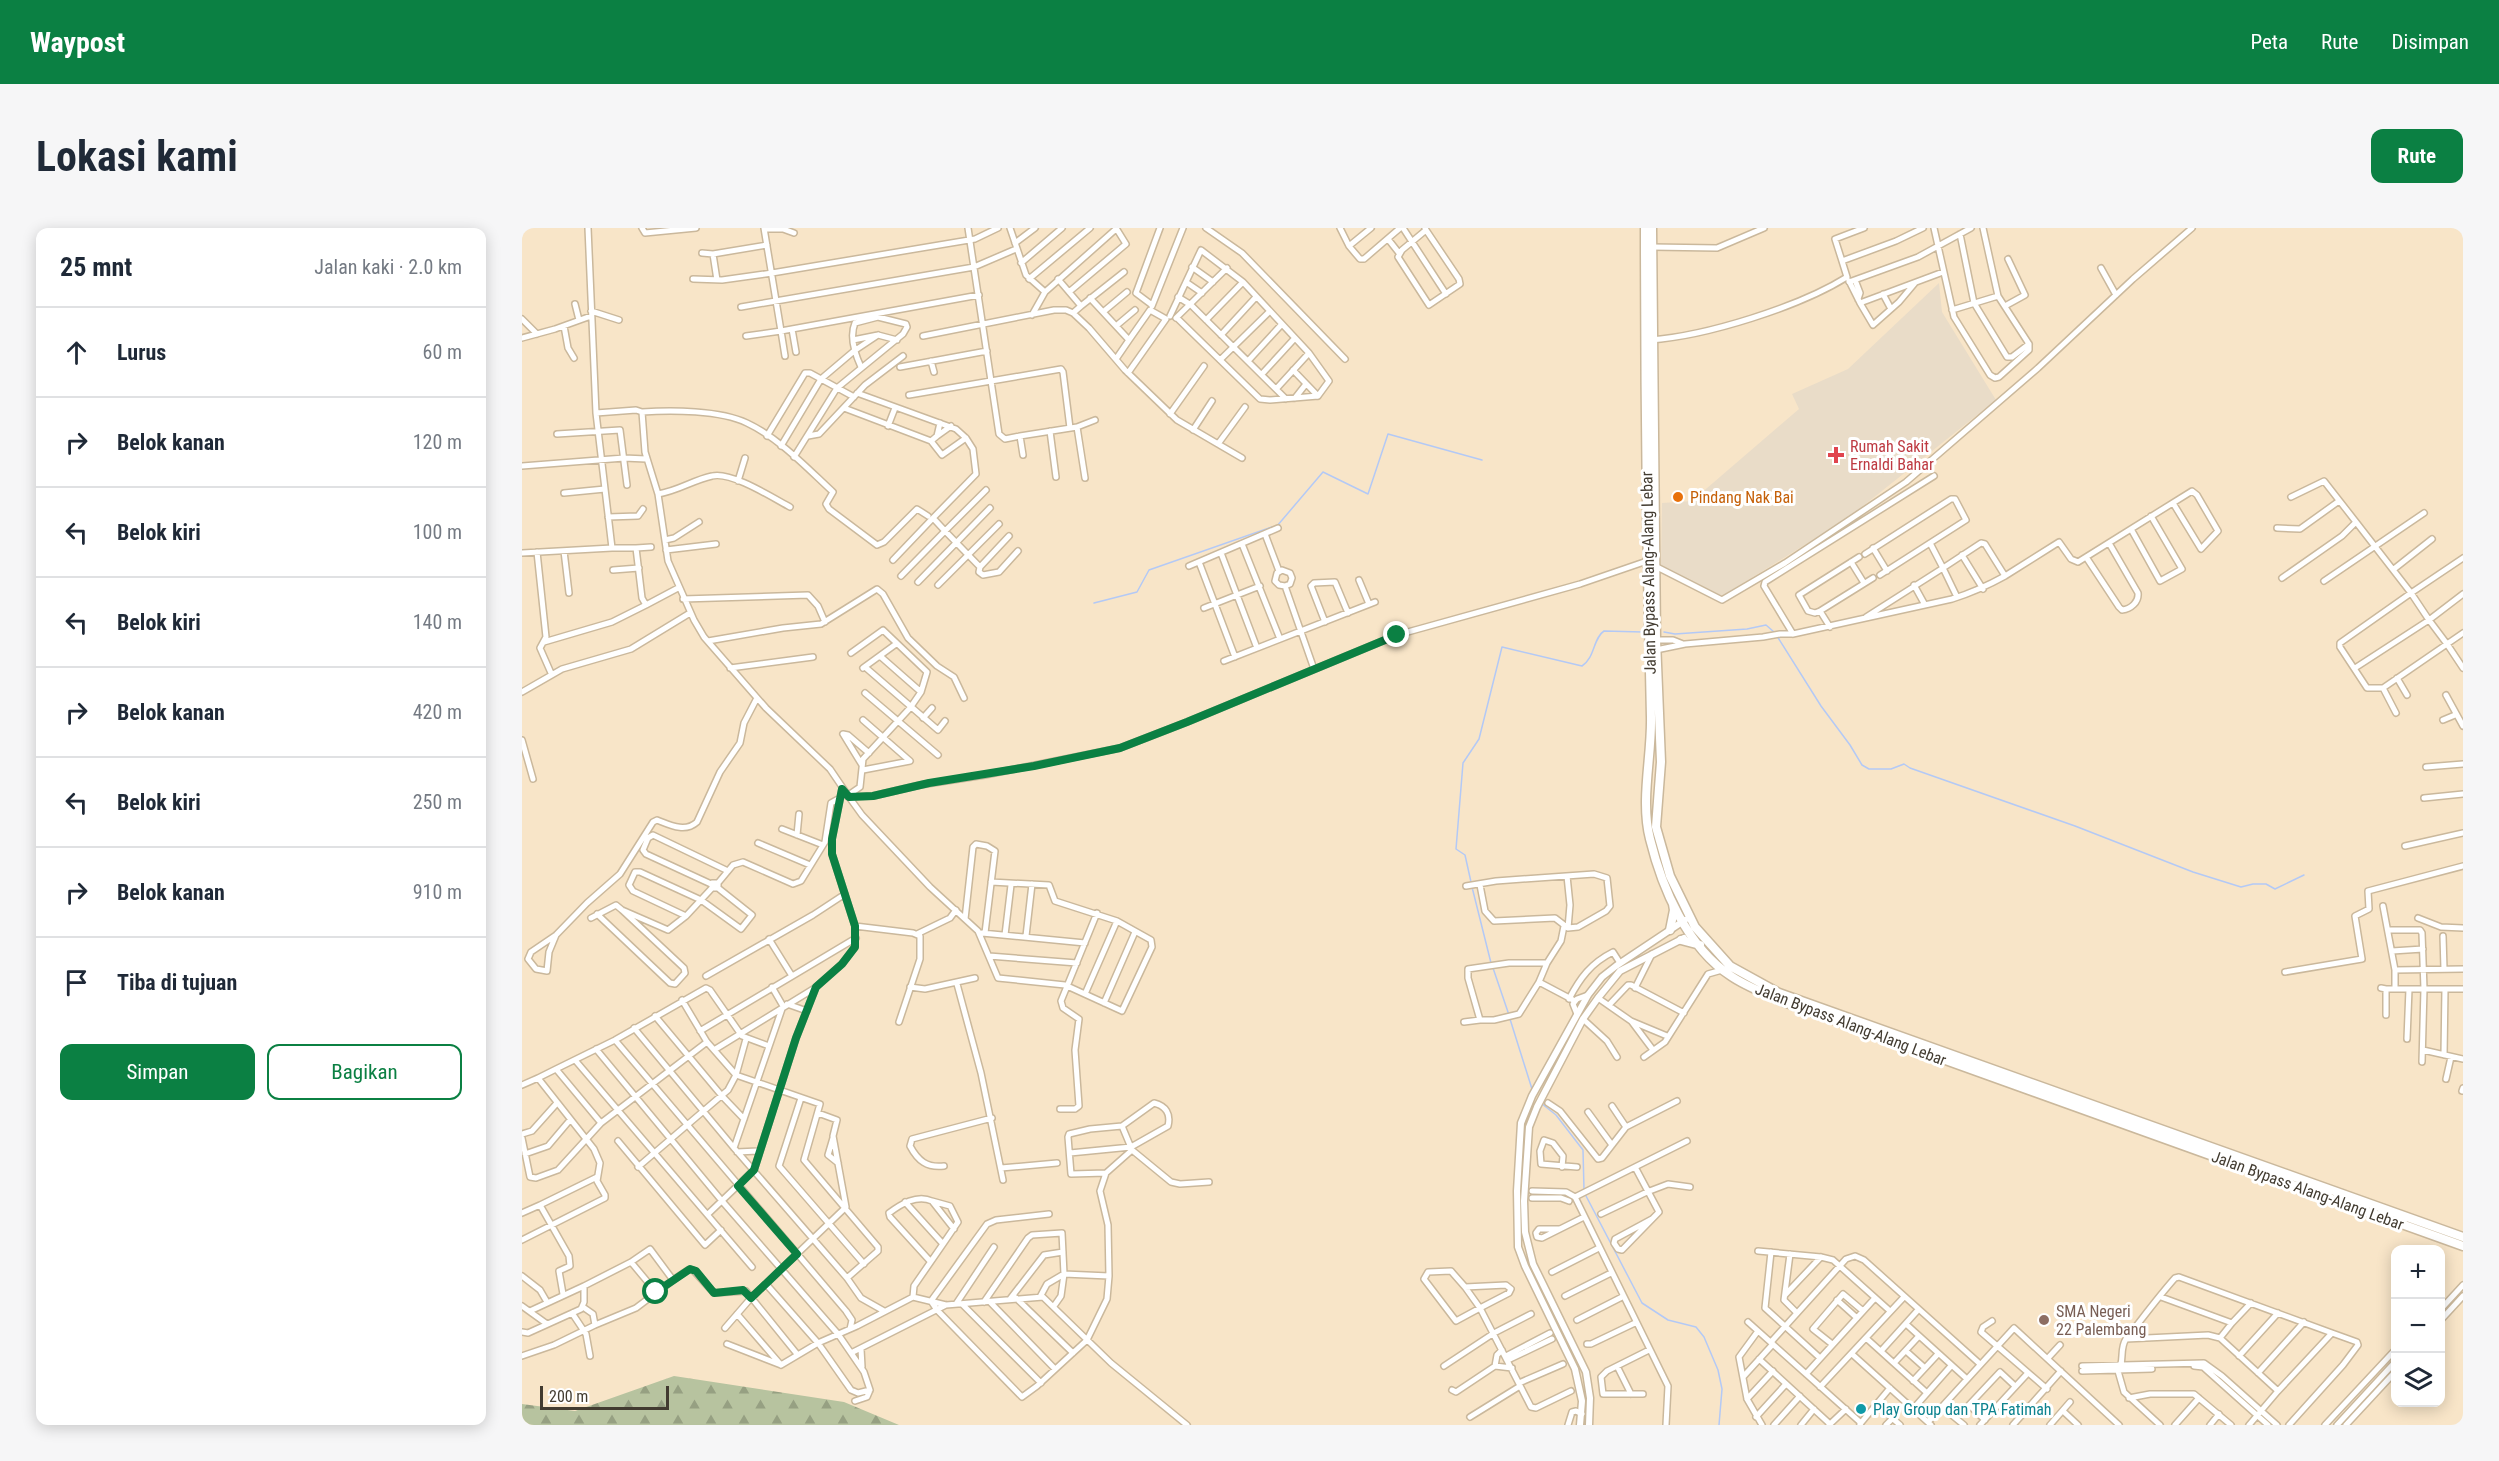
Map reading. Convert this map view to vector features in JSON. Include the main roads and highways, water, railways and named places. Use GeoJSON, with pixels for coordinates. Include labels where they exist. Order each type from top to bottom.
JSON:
{"type":"FeatureCollection","features":[{"type":"Feature","properties":{"kind":"highway","name":"Jalan Bypass Alang-Alang Lebar"},"geometry":{"type":"LineString","coordinates":[[1645,228],[1653,634],[1647,818],[1656,860],[1671,898],[1693,930],[1700,945],[1722,970],[1741,983],[1784,1002],[2463,1237]]}},
{"type":"Feature","properties":{"kind":"highway","name":"Jalan Bypass Alang-Alang Lebar"},"geometry":{"type":"LineString","coordinates":[[1649,340],[1652,228]]}},
{"type":"Feature","properties":{"kind":"highway","name":"Jalan Bypass Alang-Alang Lebar"},"geometry":{"type":"LineString","coordinates":[[1653,634],[1656,650],[1661,762],[1656,827],[1670,876],[1686,919]]}},
{"type":"Feature","properties":{"kind":"highway"},"geometry":{"type":"LineString","coordinates":[[1669,931],[1674,910],[1671,898]]}},
{"type":"Feature","properties":{"kind":"highway","name":"Jalan Bypass Alang-Alang Lebar"},"geometry":{"type":"LineString","coordinates":[[1693,930],[1730,966],[1779,993],[2463,1246]]}},
{"type":"Feature","properties":{"kind":"highway"},"geometry":{"type":"LineString","coordinates":[[1678,941],[1700,945]]}},
{"type":"Feature","properties":{"kind":"waterway"},"geometry":{"type":"LineString","coordinates":[[1277,526],[1323,472],[1368,494],[1388,434],[1482,460]]}},
{"type":"Feature","properties":{"kind":"waterway"},"geometry":{"type":"LineString","coordinates":[[1094,603],[1137,592],[1149,570],[1272,527]]}},
{"type":"Feature","properties":{"kind":"waterway"},"geometry":{"type":"LineString","coordinates":[[1664,632],[1675,634],[1747,629],[1766,625],[1774,632]]}},
{"type":"Feature","properties":{"kind":"waterway"},"geometry":{"type":"LineString","coordinates":[[1471,882],[1465,855],[1456,849],[1463,763],[1479,739],[1502,647],[1582,666],[1604,631],[1643,632]]}},
{"type":"Feature","properties":{"kind":"waterway"},"geometry":{"type":"LineString","coordinates":[[1777,636],[1821,706],[1862,765],[1869,769],[1891,769],[1904,764],[2193,872],[2241,887],[2266,884],[2275,889],[2304,875]]}},
{"type":"Feature","properties":{"kind":"waterway"},"geometry":{"type":"LineString","coordinates":[[1472,887],[1491,963]]}},
{"type":"Feature","properties":{"kind":"waterway"},"geometry":{"type":"LineString","coordinates":[[1493,968],[1509,1015]]}},
{"type":"Feature","properties":{"kind":"waterway"},"geometry":{"type":"LineString","coordinates":[[1510,1019],[1532,1089]]}},
{"type":"Feature","properties":{"kind":"waterway"},"geometry":{"type":"LineString","coordinates":[[1541,1103],[1556,1115],[1583,1150],[1584,1190]]}},
{"type":"Feature","properties":{"kind":"waterway"},"geometry":{"type":"LineString","coordinates":[[1585,1194],[1642,1303],[1668,1320],[1696,1327],[1704,1337],[1718,1370],[1722,1389],[1719,1425]]}},
{"type":"Feature","properties":{"kind":"place","name":"Rumah Sakit Ernaldi Bahar"},"geometry":{"type":"Point","coordinates":[1836,455]}},
{"type":"Feature","properties":{"kind":"place","name":"Pindang Nak Bai"},"geometry":{"type":"Point","coordinates":[1678,497]}},
{"type":"Feature","properties":{"kind":"place","name":"SMA Negeri 22 Palembang"},"geometry":{"type":"Point","coordinates":[2044,1320]}},
{"type":"Feature","properties":{"kind":"place","name":"Play Group dan TPA Fatimah"},"geometry":{"type":"Point","coordinates":[1861,1409]}}]}
